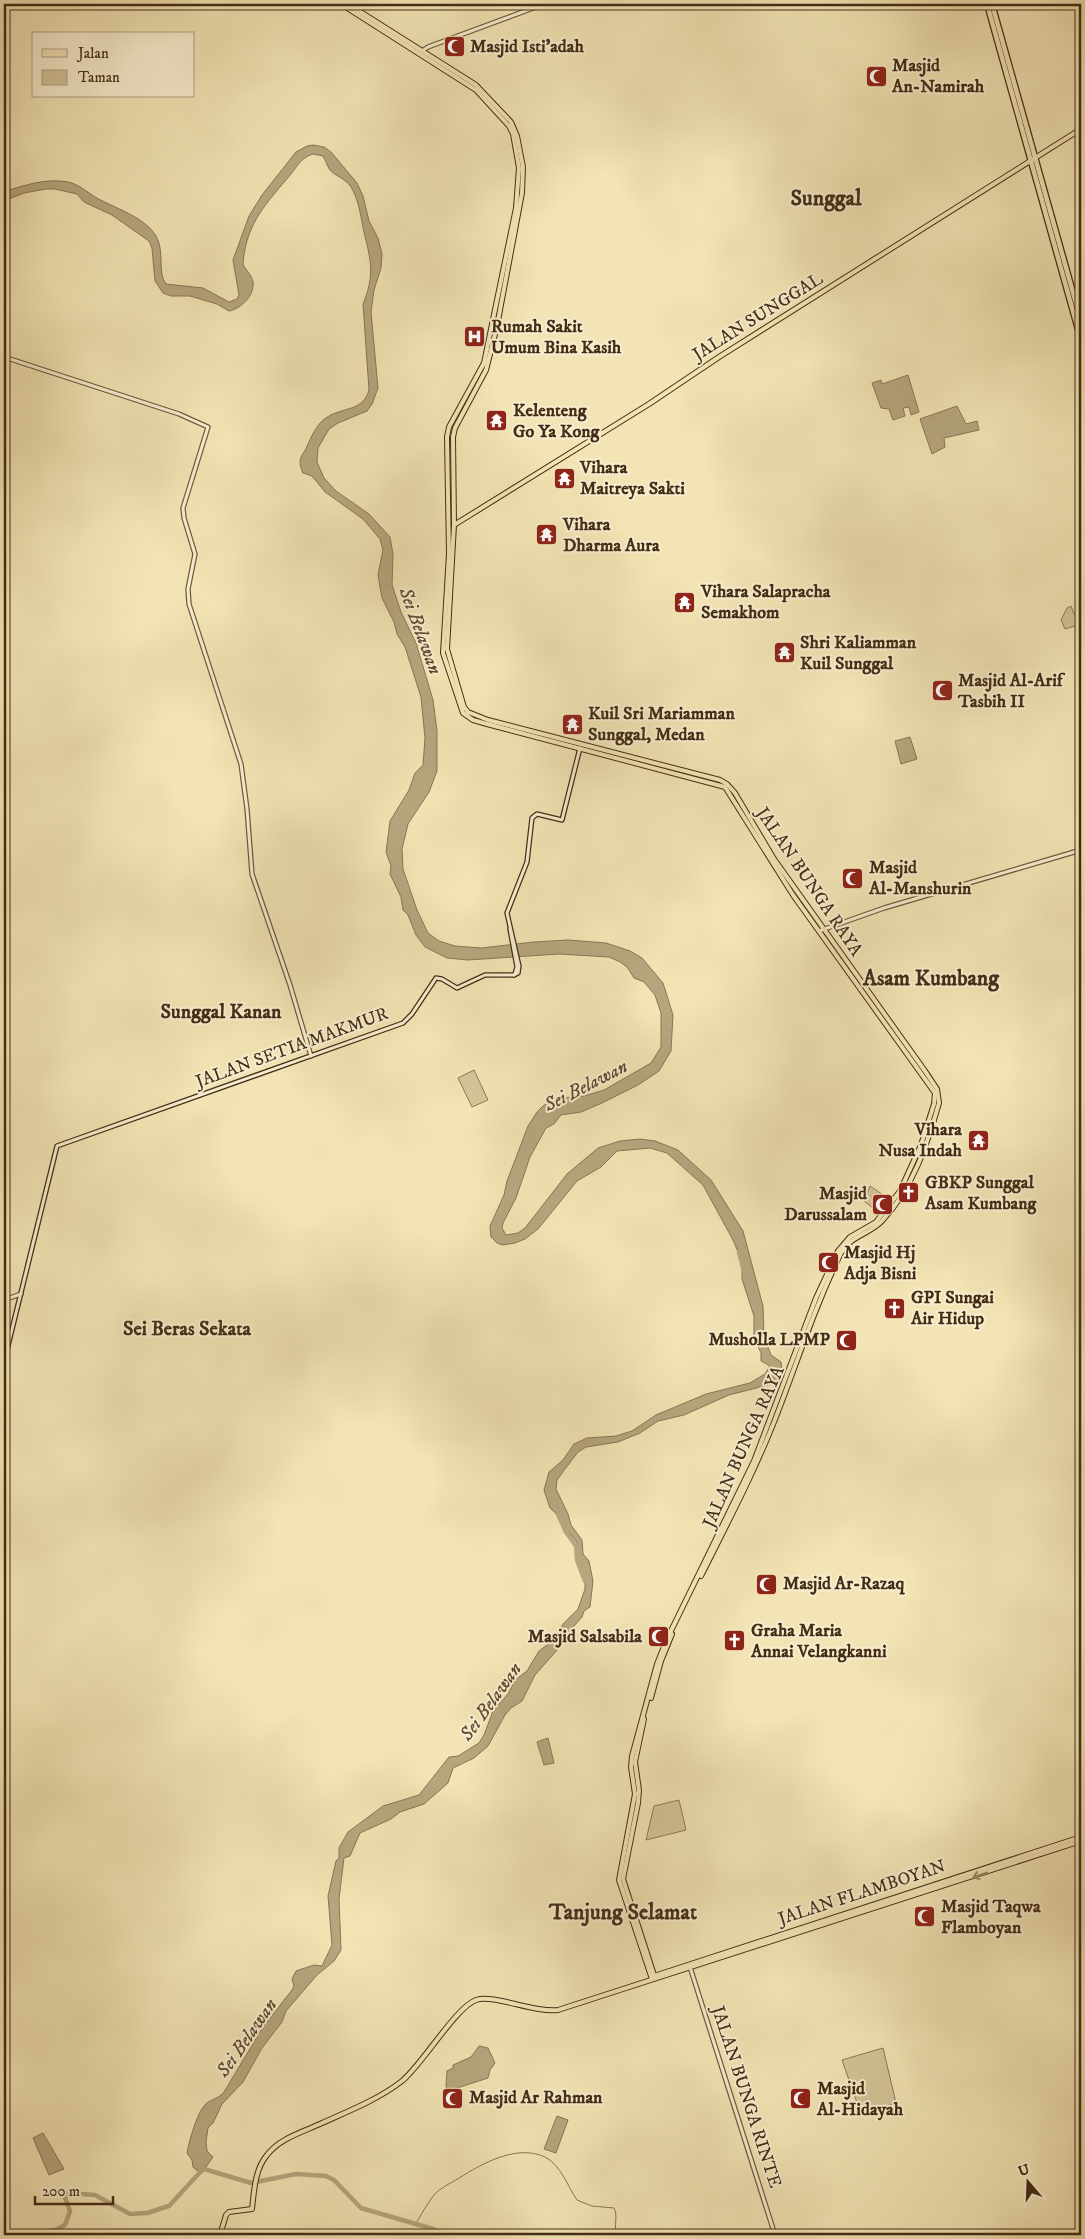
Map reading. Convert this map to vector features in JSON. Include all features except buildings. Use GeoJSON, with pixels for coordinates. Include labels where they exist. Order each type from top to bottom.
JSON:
{"type":"FeatureCollection","features":[{"type":"Feature","properties":{"kind":"highway"},"geometry":{"type":"LineString","coordinates":[[987,4],[1079,320],[1081,340]]}},
{"type":"Feature","properties":{"kind":"highway"},"geometry":{"type":"LineString","coordinates":[[992,4],[1033,158]]}},
{"type":"Feature","properties":{"kind":"main road"},"geometry":{"type":"LineString","coordinates":[[341,4],[421,52]]}},
{"type":"Feature","properties":{"kind":"main road"},"geometry":{"type":"LineString","coordinates":[[348,4],[421,52]]}},
{"type":"Feature","properties":{"kind":"main road","name":"JALAN BUNGA RAYA"},"geometry":{"type":"LineString","coordinates":[[421,52],[466,82],[495,106],[513,134],[519,168],[516,208],[484,363],[453,437],[451,526],[444,653],[460,708],[465,716],[486,724],[581,746],[727,784],[735,793],[757,835],[821,930],[925,1071],[939,1095],[939,1103],[922,1156],[907,1186],[872,1228],[852,1240],[843,1250],[758,1460],[669,1640],[636,1755],[639,1790],[619,1880],[653,1977]]}},
{"type":"Feature","properties":{"kind":"main road","name":"JALAN SUNGGAL"},"geometry":{"type":"LineString","coordinates":[[451,526],[648,404],[1081,129]]}},
{"type":"Feature","properties":{"kind":"main road","name":"JALAN FLAMBOYAN"},"geometry":{"type":"LineString","coordinates":[[653,1977],[690,1967],[1081,1837]]}},
{"type":"Feature","properties":{"kind":"main road","name":"JALAN FLAMBOYAN"},"geometry":{"type":"LineString","coordinates":[[653,1977],[1026,1856],[1081,1841]]}},
{"type":"Feature","properties":{"kind":"main road"},"geometry":{"type":"LineString","coordinates":[[220,2235],[226,2215],[229,2212],[252,2209],[259,2168],[267,2155],[280,2142],[362,2104],[402,2081],[452,2022],[473,2001],[489,2000],[547,2011],[558,2010],[653,1977]]}},
{"type":"Feature","properties":{"kind":"street"},"geometry":{"type":"LineString","coordinates":[[421,52],[544,4]]}},
{"type":"Feature","properties":{"kind":"street"},"geometry":{"type":"LineString","coordinates":[[4,357],[179,414],[208,426],[183,508],[184,518],[195,554],[188,598],[240,758],[247,809],[252,874],[290,985],[310,1056]]}},
{"type":"Feature","properties":{"kind":"street","name":"JALAN SETIA MAKMUR"},"geometry":{"type":"LineString","coordinates":[[21,1294],[57,1146],[403,1024],[436,978],[442,979],[457,988],[485,975],[514,975],[517,967],[516,956],[507,913],[527,862],[532,818],[538,814],[562,820],[581,746]]}},
{"type":"Feature","properties":{"kind":"street"},"geometry":{"type":"LineString","coordinates":[[821,930],[892,906],[1081,850]]}},
{"type":"Feature","properties":{"kind":"street"},"geometry":{"type":"LineString","coordinates":[[4,1300],[21,1294]]}},
{"type":"Feature","properties":{"kind":"street"},"geometry":{"type":"LineString","coordinates":[[4,1362],[21,1294]]}},
{"type":"Feature","properties":{"kind":"street","name":"JALAN BUNGA RINTE"},"geometry":{"type":"LineString","coordinates":[[690,1967],[775,2235]]}},
{"type":"Feature","properties":{"kind":"green space"},"geometry":{"type":"Polygon","coordinates":[[[1071,606],[1074,614],[1081,612],[1081,624],[1065,629],[1061,620],[1067,608],[1071,606]]]}},
{"type":"Feature","properties":{"kind":"green space"},"geometry":{"type":"Polygon","coordinates":[[[474,1070],[488,1100],[472,1107],[458,1078],[474,1070]]]}},
{"type":"Feature","properties":{"kind":"green space"},"geometry":{"type":"Polygon","coordinates":[[[870,1186],[889,1199],[881,1198],[877,1203],[878,1212],[864,1201],[870,1186]]]}},
{"type":"Feature","properties":{"kind":"green space"},"geometry":{"type":"Polygon","coordinates":[[[679,1800],[686,1830],[646,1840],[654,1806],[679,1800]]]}},
{"type":"Feature","properties":{"kind":"green space"},"geometry":{"type":"Polygon","coordinates":[[[883,2048],[896,2103],[861,2114],[842,2060],[883,2048]]]}},
{"type":"Feature","properties":{"kind":"shaded area","name":"Sei Belawan"},"geometry":{"type":"Polygon","coordinates":[[[313,145],[324,147],[331,152],[357,183],[363,196],[369,221],[378,238],[382,254],[381,268],[374,290],[371,312],[378,388],[367,411],[338,423],[329,429],[318,448],[317,462],[324,478],[336,491],[369,514],[390,537],[393,554],[392,585],[401,612],[416,643],[433,700],[437,731],[437,771],[429,792],[408,824],[402,849],[403,869],[417,910],[428,933],[439,941],[455,946],[481,948],[568,940],[606,943],[630,951],[642,958],[663,983],[673,1015],[671,1051],[659,1071],[638,1085],[602,1103],[581,1112],[561,1115],[554,1124],[546,1128],[530,1157],[516,1198],[502,1228],[506,1235],[518,1233],[525,1228],[567,1174],[598,1148],[620,1141],[640,1139],[655,1141],[678,1150],[711,1180],[743,1231],[763,1306],[764,1337],[771,1355],[781,1362],[782,1369],[781,1375],[772,1384],[729,1395],[684,1415],[658,1421],[640,1433],[618,1442],[586,1447],[578,1452],[557,1480],[556,1489],[571,1525],[582,1540],[583,1554],[589,1561],[593,1581],[590,1607],[584,1611],[582,1617],[566,1635],[558,1649],[535,1675],[522,1701],[511,1708],[505,1715],[488,1746],[474,1758],[453,1768],[448,1783],[424,1804],[400,1812],[391,1819],[360,1833],[350,1856],[344,1858],[339,1899],[341,1950],[334,1961],[317,1975],[286,2011],[282,2022],[262,2048],[243,2082],[222,2104],[213,2123],[208,2128],[207,2151],[213,2157],[201,2174],[193,2167],[192,2160],[187,2153],[199,2114],[207,2103],[224,2092],[263,2027],[292,1990],[294,1986],[292,1979],[296,1971],[314,1965],[322,1966],[332,1945],[328,1896],[336,1861],[339,1858],[339,1848],[348,1832],[383,1806],[419,1795],[449,1757],[458,1756],[479,1743],[493,1711],[508,1694],[515,1680],[527,1671],[539,1651],[551,1642],[564,1623],[578,1609],[585,1589],[585,1576],[577,1558],[577,1542],[566,1529],[560,1517],[550,1508],[544,1490],[549,1472],[563,1460],[574,1444],[587,1438],[616,1436],[632,1431],[656,1415],[706,1394],[750,1383],[765,1374],[770,1366],[761,1361],[761,1353],[754,1338],[754,1316],[742,1279],[742,1261],[733,1240],[703,1185],[667,1153],[650,1148],[617,1151],[601,1167],[577,1181],[538,1229],[525,1239],[503,1245],[497,1243],[491,1237],[490,1226],[504,1195],[507,1181],[528,1126],[537,1112],[555,1099],[584,1096],[604,1090],[651,1063],[661,1047],[661,1013],[655,995],[644,982],[634,978],[627,967],[609,957],[559,954],[468,960],[447,958],[425,947],[416,935],[408,915],[403,910],[401,897],[390,874],[391,866],[386,852],[390,821],[409,790],[415,773],[423,765],[425,738],[421,697],[405,647],[397,634],[394,622],[382,598],[378,575],[383,550],[380,539],[363,519],[325,492],[312,476],[303,473],[300,464],[301,457],[316,428],[322,421],[335,413],[358,405],[366,397],[369,390],[363,304],[369,285],[371,268],[359,209],[351,187],[346,181],[330,170],[323,156],[313,154],[300,162],[266,205],[253,225],[248,237],[243,264],[253,282],[252,292],[246,301],[234,310],[229,311],[217,304],[190,296],[171,296],[163,293],[155,281],[152,248],[149,241],[112,215],[84,202],[77,194],[46,189],[24,193],[4,201],[4,192],[28,185],[52,181],[75,184],[95,197],[137,218],[151,229],[159,242],[162,274],[166,284],[203,288],[229,302],[237,299],[239,295],[233,260],[249,216],[262,195],[296,152],[313,145]]]}},
{"type":"Feature","properties":{"kind":"shaded area"},"geometry":{"type":"Polygon","coordinates":[[[908,375],[919,412],[911,415],[909,407],[903,408],[905,416],[893,420],[889,409],[881,408],[872,383],[881,380],[882,384],[908,375]]]}},
{"type":"Feature","properties":{"kind":"shaded area"},"geometry":{"type":"Polygon","coordinates":[[[957,406],[966,424],[977,421],[979,430],[944,438],[945,447],[932,454],[920,419],[957,406]]]}},
{"type":"Feature","properties":{"kind":"shaded area"},"geometry":{"type":"Polygon","coordinates":[[[910,737],[917,759],[901,764],[895,741],[910,737]]]}},
{"type":"Feature","properties":{"kind":"shaded area"},"geometry":{"type":"Polygon","coordinates":[[[548,1738],[554,1763],[544,1765],[537,1742],[548,1738]]]}},
{"type":"Feature","properties":{"kind":"shaded area"},"geometry":{"type":"Polygon","coordinates":[[[479,2046],[488,2048],[495,2063],[490,2070],[488,2078],[451,2090],[446,2087],[447,2071],[453,2068],[453,2065],[471,2057],[479,2046]]]}},
{"type":"Feature","properties":{"kind":"shaded area"},"geometry":{"type":"Polygon","coordinates":[[[557,2116],[568,2120],[556,2153],[544,2149],[557,2116]]]}},
{"type":"Feature","properties":{"kind":"shaded area"},"geometry":{"type":"Polygon","coordinates":[[[43,2133],[64,2169],[49,2175],[33,2138],[43,2133]]]}},
{"type":"Feature","properties":{"kind":"waterway","name":"Sei Belawan"},"geometry":{"type":"LineString","coordinates":[[739,1252],[744,1271]]}},
{"type":"Feature","properties":{"kind":"waterway","name":"Sei Belawan"},"geometry":{"type":"LineString","coordinates":[[558,1514],[566,1532],[576,1546],[577,1560],[585,1581]]}},
{"type":"Feature","properties":{"kind":"waterway"},"geometry":{"type":"LineString","coordinates":[[415,2225],[436,2192],[489,2161],[512,2154],[523,2153],[545,2157],[551,2161],[560,2171],[577,2200],[592,2206],[614,2208],[616,2214],[616,2235]]}},
{"type":"Feature","properties":{"kind":"waterway","name":"Sei Belawan"},"geometry":{"type":"LineString","coordinates":[[202,2165],[204,2169],[251,2183],[296,2174],[326,2176],[334,2180],[361,2208],[433,2229],[445,2235]]}},
{"type":"Feature","properties":{"kind":"waterway"},"geometry":{"type":"LineString","coordinates":[[20,2235],[55,2230],[65,2225],[70,2211],[65,2198],[68,2193],[95,2195],[130,2214],[147,2213],[169,2206],[203,2169]]}},
{"type":"Feature","properties":{"kind":"place","name":"Masjid Isti'adah"},"geometry":{"type":"Point","coordinates":[454,47]}},
{"type":"Feature","properties":{"kind":"place","name":"Masjid An-Namirah"},"geometry":{"type":"Point","coordinates":[876,76]}},
{"type":"Feature","properties":{"kind":"place","name":"Rumah Sakit Umum Bina Kasih"},"geometry":{"type":"Point","coordinates":[475,337]}},
{"type":"Feature","properties":{"kind":"place","name":"Kelenteng Go Ya Kong"},"geometry":{"type":"Point","coordinates":[497,421]}},
{"type":"Feature","properties":{"kind":"place","name":"Vihara Maitreya Sakti"},"geometry":{"type":"Point","coordinates":[564,478]}},
{"type":"Feature","properties":{"kind":"place","name":"Vihara Dharma Aura"},"geometry":{"type":"Point","coordinates":[547,535]}},
{"type":"Feature","properties":{"kind":"place","name":"Vihara Salapracha Semakhom"},"geometry":{"type":"Point","coordinates":[685,602]}},
{"type":"Feature","properties":{"kind":"place","name":"Shri Kaliamman Kuil Sunggal"},"geometry":{"type":"Point","coordinates":[784,653]}},
{"type":"Feature","properties":{"kind":"place","name":"Masjid Al-Arif Tasbih II"},"geometry":{"type":"Point","coordinates":[942,691]}},
{"type":"Feature","properties":{"kind":"place","name":"Kuil Sri Mariamman Sunggal, Medan"},"geometry":{"type":"Point","coordinates":[572,724]}},
{"type":"Feature","properties":{"kind":"place","name":"Masjid Al-Manshurin"},"geometry":{"type":"Point","coordinates":[853,878]}},
{"type":"Feature","properties":{"kind":"place","name":"Vihara Nusa Indah"},"geometry":{"type":"Point","coordinates":[978,1140]}},
{"type":"Feature","properties":{"kind":"place","name":"GBKP Sunggal Asam Kumbang"},"geometry":{"type":"Point","coordinates":[909,1193]}},
{"type":"Feature","properties":{"kind":"place","name":"Masjid Darussalam"},"geometry":{"type":"Point","coordinates":[883,1204]}},
{"type":"Feature","properties":{"kind":"place","name":"Masjid Hj Adja Bisni"},"geometry":{"type":"Point","coordinates":[828,1263]}},
{"type":"Feature","properties":{"kind":"place","name":"GPI Sungai Air Hidup"},"geometry":{"type":"Point","coordinates":[895,1308]}},
{"type":"Feature","properties":{"kind":"place","name":"Musholla LPMP"},"geometry":{"type":"Point","coordinates":[846,1340]}},
{"type":"Feature","properties":{"kind":"place","name":"Masjid Ar-Razaq"},"geometry":{"type":"Point","coordinates":[767,1584]}},
{"type":"Feature","properties":{"kind":"place","name":"Masjid Salsabila"},"geometry":{"type":"Point","coordinates":[658,1637]}},
{"type":"Feature","properties":{"kind":"place","name":"Graha Maria Annai Velangkanni"},"geometry":{"type":"Point","coordinates":[735,1641]}},
{"type":"Feature","properties":{"kind":"place","name":"Masjid Taqwa Flamboyan"},"geometry":{"type":"Point","coordinates":[925,1917]}},
{"type":"Feature","properties":{"kind":"place","name":"Masjid Ar Rahman"},"geometry":{"type":"Point","coordinates":[453,2098]}},
{"type":"Feature","properties":{"kind":"place","name":"Masjid Al-Hidayah"},"geometry":{"type":"Point","coordinates":[801,2099]}},
{"type":"Feature","properties":{"kind":"district","name":"Sunggal"},"geometry":{"type":"Point","coordinates":[826,198]}},
{"type":"Feature","properties":{"kind":"district","name":"Asam Kumbang"},"geometry":{"type":"Point","coordinates":[931,978]}},
{"type":"Feature","properties":{"kind":"district","name":"Sunggal Kanan"},"geometry":{"type":"Point","coordinates":[221,1012]}},
{"type":"Feature","properties":{"kind":"district","name":"Sei Beras Sekata"},"geometry":{"type":"Point","coordinates":[187,1329]}},
{"type":"Feature","properties":{"kind":"district","name":"Tanjung Selamat"},"geometry":{"type":"Point","coordinates":[623,1912]}}]}
